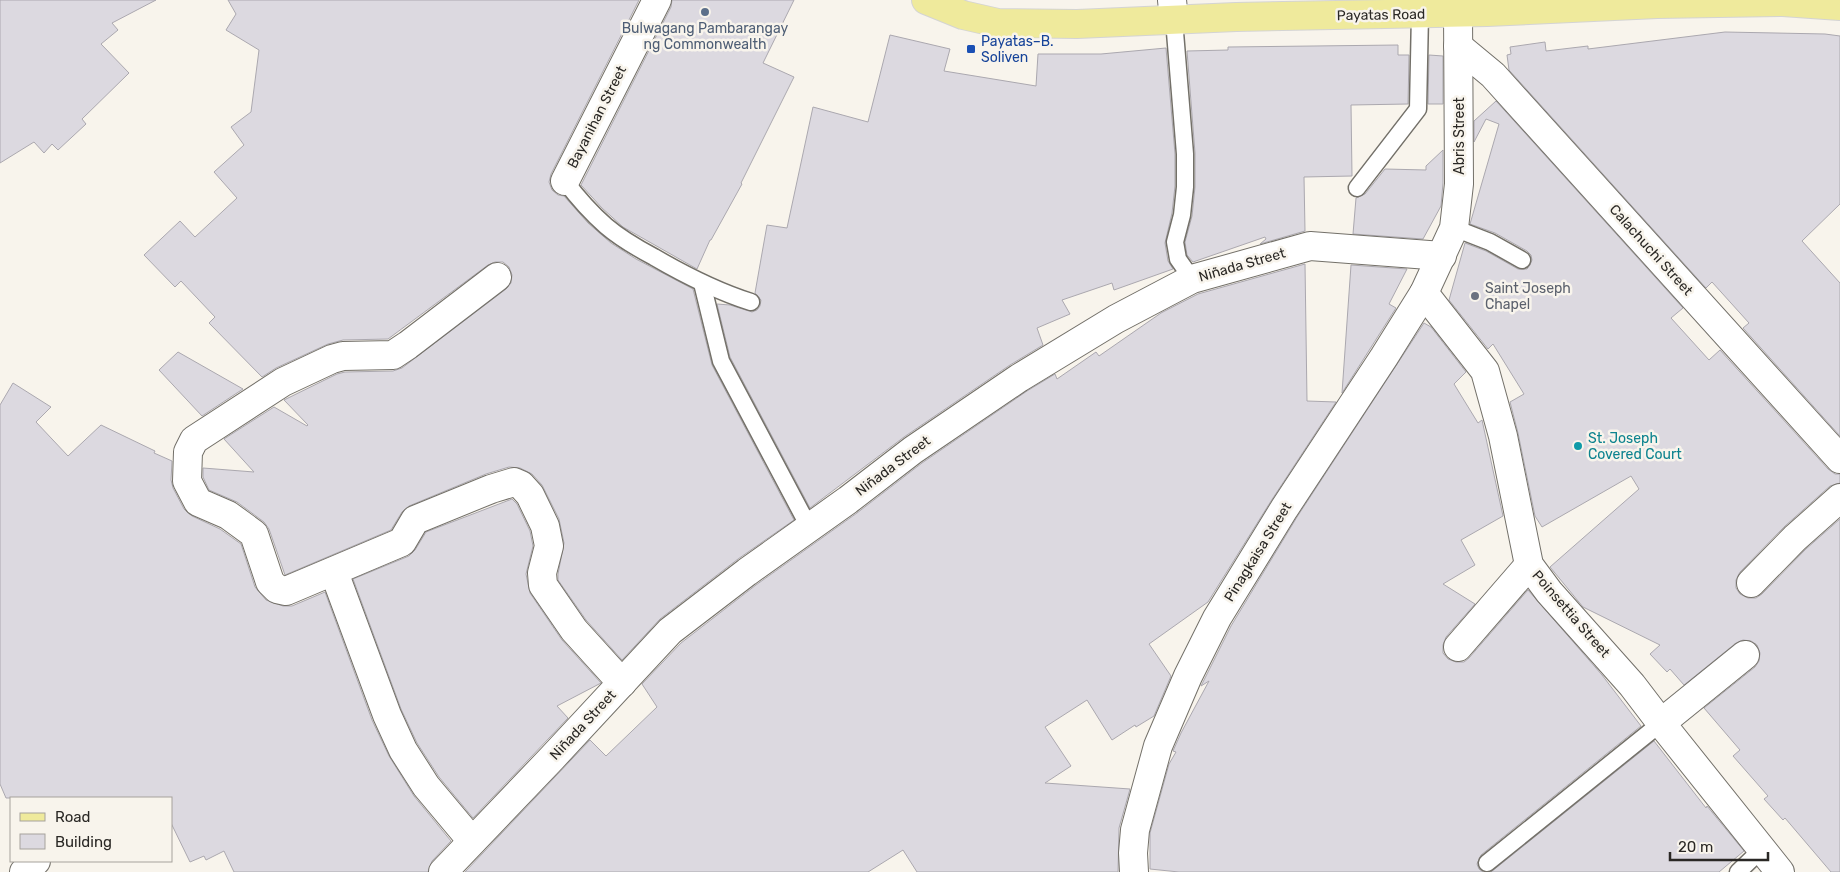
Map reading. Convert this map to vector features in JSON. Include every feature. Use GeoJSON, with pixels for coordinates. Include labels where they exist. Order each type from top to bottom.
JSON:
{"type":"FeatureCollection","features":[{"type":"Feature","properties":{"kind":"main road","name":"Payatas Road"},"geometry":{"type":"LineString","coordinates":[[926,0],[963,14],[998,23],[1077,24],[1173,10],[1306,8],[1458,13],[1657,4],[1783,2],[1840,6]]}},
{"type":"Feature","properties":{"kind":"street","name":"Bayanihan Street"},"geometry":{"type":"LineString","coordinates":[[565,181],[657,0]]}},
{"type":"Feature","properties":{"kind":"street","name":"Abris Street"},"geometry":{"type":"LineString","coordinates":[[1442,256],[1454,228],[1460,184],[1458,13]]}},
{"type":"Feature","properties":{"kind":"street","name":"Calachuchi Street"},"geometry":{"type":"LineString","coordinates":[[1458,46],[1493,75],[1840,460]]}},
{"type":"Feature","properties":{"kind":"street","name":"Niñada Street"},"geometry":{"type":"LineString","coordinates":[[443,872],[670,631],[913,450],[1018,378],[1116,319],[1192,279],[1310,246],[1442,256]]}},
{"type":"Feature","properties":{"kind":"street","name":"Pinagkaisa Street"},"geometry":{"type":"LineString","coordinates":[[1134,872],[1135,830],[1158,746],[1188,676],[1217,618],[1284,509],[1424,293],[1442,256]]}},
{"type":"Feature","properties":{"kind":"street"},"geometry":{"type":"LineString","coordinates":[[497,277],[393,355],[343,356],[332,359],[283,382],[194,440],[188,452],[187,480],[198,502],[228,515],[254,534],[270,582],[277,589],[286,591],[402,542],[415,520],[491,489],[514,482],[521,485],[530,495],[545,526],[549,546],[542,573],[544,585],[574,630],[622,683]]}},
{"type":"Feature","properties":{"kind":"street","name":"Poinsettia Street"},"geometry":{"type":"LineString","coordinates":[[1424,293],[1485,370],[1503,436],[1529,565],[1549,592],[1632,685],[1780,872]]}},
{"type":"Feature","properties":{"kind":"street"},"geometry":{"type":"LineString","coordinates":[[1751,583],[1801,532],[1840,498]]}},
{"type":"Feature","properties":{"kind":"street"},"geometry":{"type":"LineString","coordinates":[[1458,646],[1529,565]]}},
{"type":"Feature","properties":{"kind":"street"},"geometry":{"type":"LineString","coordinates":[[334,572],[387,715],[403,750],[426,786],[472,841]]}},
{"type":"Feature","properties":{"kind":"street"},"geometry":{"type":"LineString","coordinates":[[1661,724],[1745,655]]}},
{"type":"Feature","properties":{"kind":"street"},"geometry":{"type":"LineString","coordinates":[[24,872],[35,862]]}},
{"type":"Feature","properties":{"kind":"lane"},"geometry":{"type":"LineString","coordinates":[[1173,10],[1185,154],[1185,187],[1182,215],[1175,242],[1178,259],[1192,279]]}},
{"type":"Feature","properties":{"kind":"lane"},"geometry":{"type":"LineString","coordinates":[[1357,188],[1418,109],[1403,10]]}},
{"type":"Feature","properties":{"kind":"lane"},"geometry":{"type":"LineString","coordinates":[[565,181],[582,202],[608,228],[639,249],[702,283],[750,302]]}},
{"type":"Feature","properties":{"kind":"lane"},"geometry":{"type":"LineString","coordinates":[[1454,228],[1490,242],[1522,260]]}},
{"type":"Feature","properties":{"kind":"lane"},"geometry":{"type":"LineString","coordinates":[[702,283],[721,361],[809,528]]}},
{"type":"Feature","properties":{"kind":"lane"},"geometry":{"type":"LineString","coordinates":[[1487,863],[1661,724]]}},
{"type":"Feature","properties":{"kind":"lane"},"geometry":{"type":"LineString","coordinates":[[1738,872],[1761,850]]}},
{"type":"Feature","properties":{"kind":"building"},"geometry":{"type":"Polygon","coordinates":[[[0,0],[156,0],[112,23],[118,30],[101,44],[129,73],[82,119],[86,124],[58,150],[52,144],[44,153],[34,142],[0,163],[0,0]]]}},
{"type":"Feature","properties":{"kind":"building"},"geometry":{"type":"Polygon","coordinates":[[[228,0],[639,0],[551,174],[549,182],[552,190],[558,195],[564,196],[588,223],[611,243],[636,259],[693,289],[712,365],[794,520],[738,559],[660,619],[622,660],[586,620],[558,580],[564,543],[559,519],[542,485],[532,474],[520,468],[509,467],[486,474],[409,506],[402,512],[391,530],[285,575],[269,529],[264,522],[237,502],[209,490],[203,477],[203,468],[254,472],[224,439],[274,407],[307,426],[284,400],[337,374],[345,372],[393,371],[402,368],[506,289],[511,283],[512,275],[509,267],[503,262],[495,262],[488,265],[388,339],[343,340],[328,344],[276,368],[262,377],[209,323],[215,317],[181,281],[175,287],[144,255],[180,221],[195,237],[237,198],[214,172],[244,145],[231,127],[251,112],[259,50],[226,30],[236,14],[228,0]]]}},
{"type":"Feature","properties":{"kind":"building"},"geometry":{"type":"Polygon","coordinates":[[[672,0],[794,0],[763,63],[794,77],[742,184],[710,240],[697,269],[623,227],[581,185],[671,7],[672,0]]]}},
{"type":"Feature","properties":{"kind":"building"},"geometry":{"type":"Polygon","coordinates":[[[1725,32],[1840,36],[1840,204],[1802,241],[1840,283],[1840,436],[1743,328],[1749,323],[1712,282],[1706,288],[1509,70],[1507,55],[1511,54],[1510,47],[1545,42],[1546,51],[1588,46],[1588,49],[1725,32]]]}},
{"type":"Feature","properties":{"kind":"building"},"geometry":{"type":"Polygon","coordinates":[[[890,35],[950,49],[944,71],[1036,86],[1038,54],[1101,54],[1166,48],[1175,154],[1175,186],[1172,213],[1165,243],[1168,261],[1173,269],[1114,290],[1112,283],[1062,300],[1070,314],[1037,328],[1043,345],[1010,365],[904,437],[810,508],[730,357],[717,304],[730,305],[752,312],[760,306],[761,300],[755,293],[767,225],[787,228],[813,107],[868,122],[890,35]]]}},
{"type":"Feature","properties":{"kind":"building"},"geometry":{"type":"Polygon","coordinates":[[[1398,45],[1398,55],[1409,55],[1408,104],[1351,105],[1352,176],[1304,177],[1305,231],[1260,244],[1266,239],[1265,237],[1193,262],[1187,255],[1185,242],[1192,216],[1195,187],[1195,153],[1187,51],[1228,50],[1228,47],[1398,45]]]}},
{"type":"Feature","properties":{"kind":"building"},"geometry":{"type":"Polygon","coordinates":[[[1429,55],[1443,56],[1443,104],[1428,104],[1429,55]]]}},
{"type":"Feature","properties":{"kind":"building"},"geometry":{"type":"Polygon","coordinates":[[[1496,101],[1683,308],[1671,318],[1709,360],[1720,350],[1828,469],[1835,474],[1840,474],[1840,483],[1830,486],[1785,526],[1740,572],[1736,580],[1736,588],[1740,594],[1748,598],[1756,598],[1840,519],[1840,872],[1831,872],[1785,818],[1783,820],[1764,799],[1768,796],[1733,756],[1740,750],[1704,708],[1755,667],[1759,661],[1760,653],[1757,645],[1751,641],[1743,640],[1736,643],[1684,685],[1670,669],[1667,672],[1650,654],[1660,645],[1583,607],[1550,567],[1639,489],[1631,476],[1542,527],[1535,516],[1510,402],[1524,394],[1493,344],[1488,349],[1449,300],[1465,243],[1486,251],[1518,269],[1527,269],[1532,260],[1531,255],[1527,251],[1495,233],[1470,224],[1499,124],[1486,119],[1474,142],[1474,121],[1496,101]]]}},
{"type":"Feature","properties":{"kind":"building"},"geometry":{"type":"Polygon","coordinates":[[[1443,150],[1441,206],[1423,239],[1353,234],[1356,198],[1365,194],[1385,169],[1426,170],[1426,166],[1443,150]]]}},
{"type":"Feature","properties":{"kind":"building"},"geometry":{"type":"Polygon","coordinates":[[[1305,264],[1307,401],[1336,402],[1208,602],[1149,644],[1171,676],[1154,716],[1136,727],[1135,725],[1112,740],[1087,700],[1045,727],[1071,766],[1045,783],[1130,789],[1119,828],[1118,872],[917,872],[903,850],[868,872],[465,872],[590,740],[606,756],[657,707],[642,684],[681,643],[756,585],[857,513],[922,463],[1027,391],[1055,374],[1057,379],[1096,352],[1099,356],[1161,313],[1198,294],[1305,264]]]}},
{"type":"Feature","properties":{"kind":"building"},"geometry":{"type":"Polygon","coordinates":[[[1351,265],[1407,269],[1389,304],[1396,308],[1342,393],[1351,265]]]}},
{"type":"Feature","properties":{"kind":"building"},"geometry":{"type":"Polygon","coordinates":[[[1424,323],[1431,327],[1466,372],[1454,384],[1478,423],[1482,420],[1503,516],[1461,540],[1475,565],[1443,584],[1475,604],[1446,637],[1443,653],[1448,659],[1464,662],[1528,590],[1602,675],[1641,726],[1481,855],[1477,864],[1483,872],[1179,872],[1150,869],[1150,833],[1169,764],[1176,752],[1173,751],[1209,681],[1201,686],[1231,626],[1297,517],[1424,323]]]}},
{"type":"Feature","properties":{"kind":"building"},"geometry":{"type":"Polygon","coordinates":[[[178,352],[243,389],[202,416],[159,370],[178,352]]]}},
{"type":"Feature","properties":{"kind":"building"},"geometry":{"type":"Polygon","coordinates":[[[13,383],[51,407],[36,422],[68,456],[101,425],[155,451],[154,453],[172,461],[171,480],[173,488],[184,509],[192,516],[220,529],[241,544],[255,587],[266,600],[283,606],[292,606],[325,592],[372,720],[389,756],[414,796],[451,841],[432,861],[428,872],[234,872],[224,851],[206,860],[204,856],[190,862],[172,825],[172,797],[6,798],[0,784],[0,405],[13,383]]]}},
{"type":"Feature","properties":{"kind":"building"},"geometry":{"type":"Polygon","coordinates":[[[512,499],[517,504],[530,531],[533,546],[526,574],[530,593],[562,640],[601,683],[557,706],[568,718],[473,818],[439,777],[417,743],[401,709],[353,579],[409,556],[426,532],[512,499]]]}},
{"type":"Feature","properties":{"kind":"building"},"geometry":{"type":"Polygon","coordinates":[[[1654,741],[1706,808],[1707,806],[1744,851],[1719,872],[1491,872],[1654,741]]]}},
{"type":"Feature","properties":{"kind":"place","name":"Bulwagang Pambarangay ng Commonwealth"},"geometry":{"type":"Point","coordinates":[705,12]}},
{"type":"Feature","properties":{"kind":"place","name":"Payatas–B. Soliven"},"geometry":{"type":"Point","coordinates":[971,49]}},
{"type":"Feature","properties":{"kind":"place","name":"Saint Joseph Chapel"},"geometry":{"type":"Point","coordinates":[1475,296]}},
{"type":"Feature","properties":{"kind":"place","name":"St. Joseph Covered Court"},"geometry":{"type":"Point","coordinates":[1578,446]}}]}
